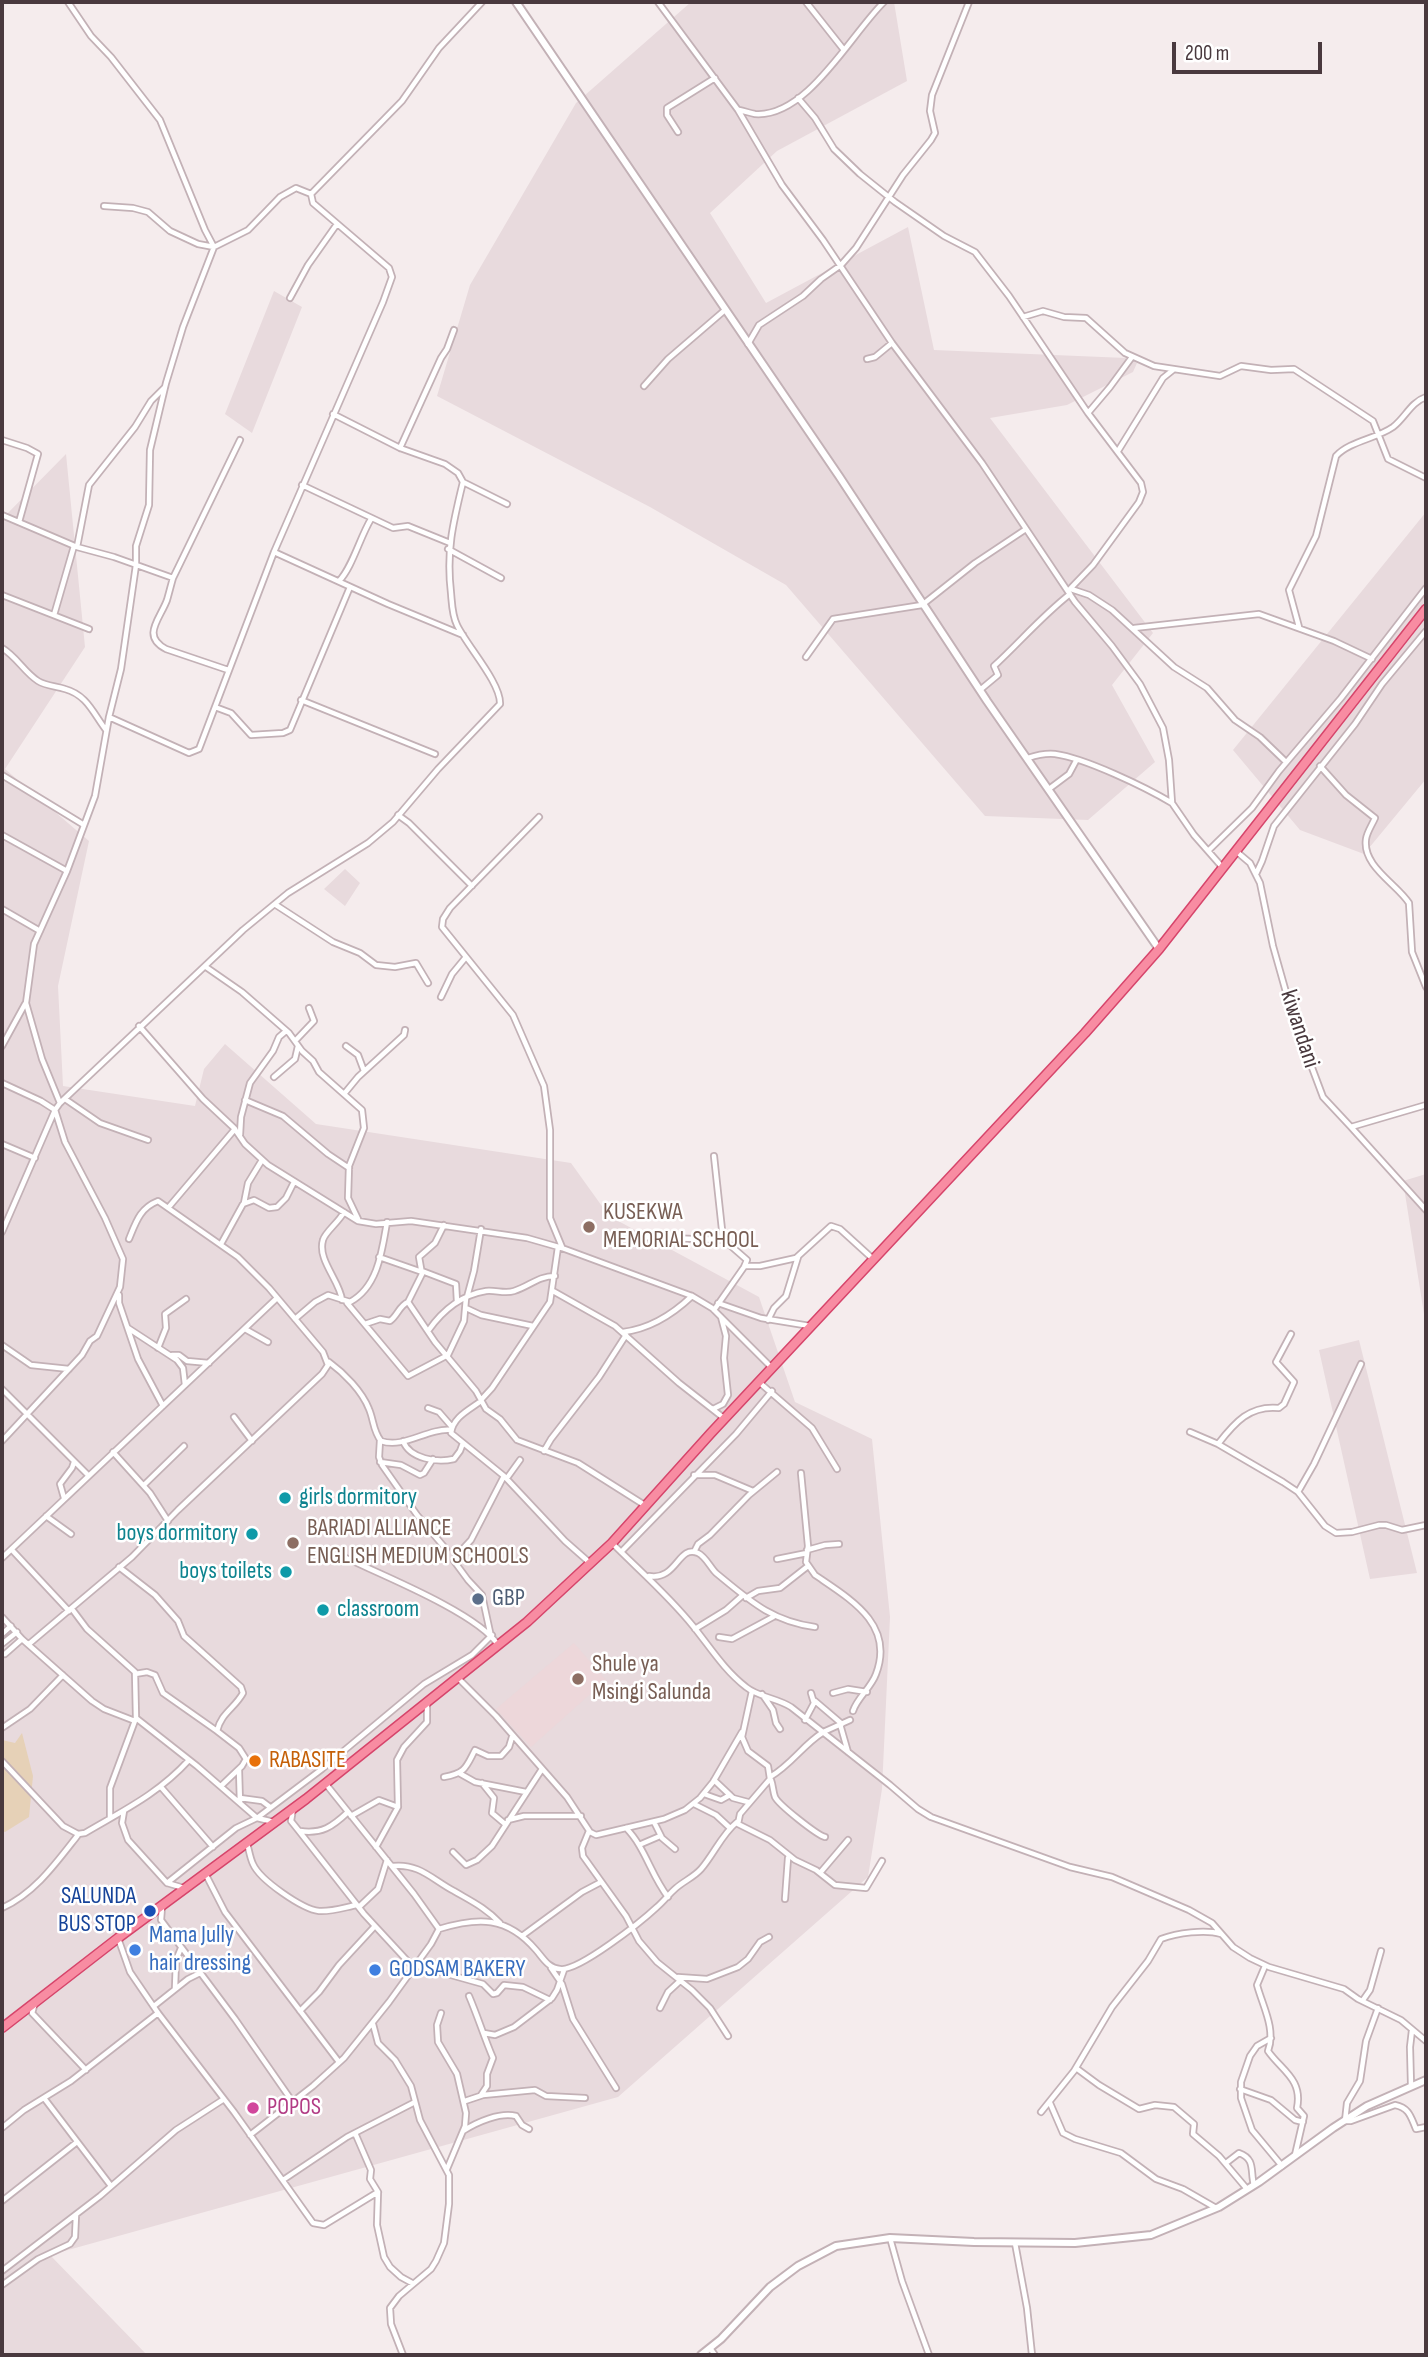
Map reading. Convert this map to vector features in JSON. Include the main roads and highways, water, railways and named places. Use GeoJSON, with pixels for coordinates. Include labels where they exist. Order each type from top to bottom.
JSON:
{"type":"FeatureCollection","features":[{"type":"Feature","properties":{"kind":"highway"},"geometry":{"type":"LineString","coordinates":[[2,2028],[293,1808],[499,1645],[591,1564],[1085,1034],[1159,948],[1426,608]]}},
{"type":"Feature","properties":{"kind":"place","name":"KUSEKWA MEMORIAL SCHOOL"},"geometry":{"type":"Point","coordinates":[589,1227]}},
{"type":"Feature","properties":{"kind":"place","name":"girls dormitory"},"geometry":{"type":"Point","coordinates":[285,1498]}},
{"type":"Feature","properties":{"kind":"place","name":"boys dormitory"},"geometry":{"type":"Point","coordinates":[252,1534]}},
{"type":"Feature","properties":{"kind":"place","name":"BARIADI ALLIANCE ENGLISH MEDIUM SCHOOLS"},"geometry":{"type":"Point","coordinates":[293,1543]}},
{"type":"Feature","properties":{"kind":"place","name":"boys toilets"},"geometry":{"type":"Point","coordinates":[286,1572]}},
{"type":"Feature","properties":{"kind":"place","name":"GBP"},"geometry":{"type":"Point","coordinates":[478,1599]}},
{"type":"Feature","properties":{"kind":"place","name":"classroom"},"geometry":{"type":"Point","coordinates":[323,1610]}},
{"type":"Feature","properties":{"kind":"place","name":"Shule ya Msingi Salunda"},"geometry":{"type":"Point","coordinates":[578,1679]}},
{"type":"Feature","properties":{"kind":"place","name":"RABASITE"},"geometry":{"type":"Point","coordinates":[255,1761]}},
{"type":"Feature","properties":{"kind":"place","name":"SALUNDA BUS STOP"},"geometry":{"type":"Point","coordinates":[150,1911]}},
{"type":"Feature","properties":{"kind":"place","name":"Mama Jully hair dressing"},"geometry":{"type":"Point","coordinates":[135,1950]}},
{"type":"Feature","properties":{"kind":"place","name":"GODSAM BAKERY"},"geometry":{"type":"Point","coordinates":[375,1970]}},
{"type":"Feature","properties":{"kind":"place","name":"POPOS"},"geometry":{"type":"Point","coordinates":[253,2108]}}]}
